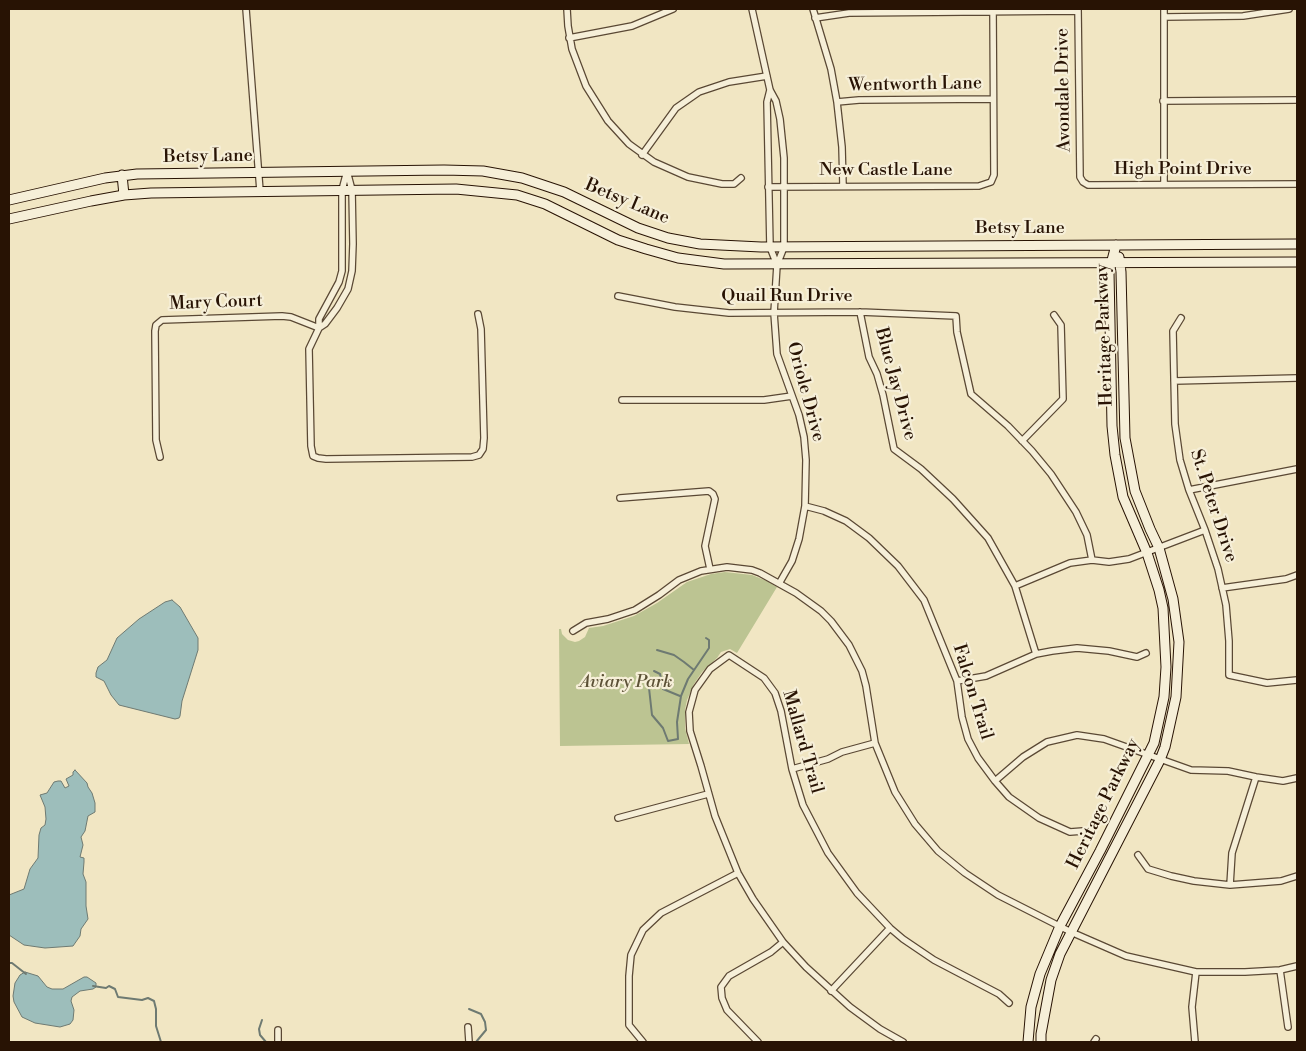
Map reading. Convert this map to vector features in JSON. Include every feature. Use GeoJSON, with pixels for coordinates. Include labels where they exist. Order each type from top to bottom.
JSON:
{"type":"FeatureCollection","features":[{"type":"Feature","properties":{"kind":"main road","name":"Betsy Lane"},"geometry":{"type":"LineString","coordinates":[[10,198],[122,175],[347,171],[483,171],[522,178],[564,192],[638,228],[668,238],[700,244],[770,247],[1297,244]]}},
{"type":"Feature","properties":{"kind":"main road"},"geometry":{"type":"LineString","coordinates":[[122,175],[124,195]]}},
{"type":"Feature","properties":{"kind":"main road","name":"Betsy Lane"},"geometry":{"type":"LineString","coordinates":[[9,219],[124,195],[260,190],[456,189],[517,196],[545,204],[618,240],[670,256],[717,264],[1297,262]]}},
{"type":"Feature","properties":{"kind":"main road"},"geometry":{"type":"LineString","coordinates":[[1242,244],[1242,262]]}},
{"type":"Feature","properties":{"kind":"main road","name":"Heritage Parkway"},"geometry":{"type":"LineString","coordinates":[[1041,1042],[1051,980],[1060,954],[1165,747],[1176,697],[1179,670],[1179,642],[1174,599],[1159,548],[1136,491],[1125,438],[1122,272],[1116,263],[1116,245]]}},
{"type":"Feature","properties":{"kind":"main road","name":"Heritage Parkway"},"geometry":{"type":"LineString","coordinates":[[1028,1042],[1032,1007],[1040,974],[1060,926],[1154,743],[1164,697],[1166,667],[1163,608],[1147,553],[1123,497],[1115,455],[1112,426],[1109,272],[1116,263]]}},
{"type":"Feature","properties":{"kind":"street"},"geometry":{"type":"LineString","coordinates":[[246,9],[260,190]]}},
{"type":"Feature","properties":{"kind":"street"},"geometry":{"type":"LineString","coordinates":[[567,9],[569,38],[576,62],[586,86],[599,108],[618,133],[642,155],[677,173],[722,184],[734,184],[742,178]]}},
{"type":"Feature","properties":{"kind":"street"},"geometry":{"type":"LineString","coordinates":[[569,38],[632,26],[674,9]]}},
{"type":"Feature","properties":{"kind":"street","name":"Oriole Drive"},"geometry":{"type":"LineString","coordinates":[[752,9],[770,90],[776,101],[780,119],[784,186],[784,247],[777,265],[774,313],[777,354],[801,425],[805,447],[805,506],[797,548],[780,582]]}},
{"type":"Feature","properties":{"kind":"street"},"geometry":{"type":"LineString","coordinates":[[814,9],[831,69],[837,102],[842,147],[843,186]]}},
{"type":"Feature","properties":{"kind":"street"},"geometry":{"type":"LineString","coordinates":[[1164,9],[1164,184]]}},
{"type":"Feature","properties":{"kind":"street"},"geometry":{"type":"LineString","coordinates":[[1164,17],[1243,16],[1289,9]]}},
{"type":"Feature","properties":{"kind":"street"},"geometry":{"type":"LineString","coordinates":[[993,10],[994,98]]}},
{"type":"Feature","properties":{"kind":"street"},"geometry":{"type":"LineString","coordinates":[[816,18],[841,13],[1078,10]]}},
{"type":"Feature","properties":{"kind":"street","name":"Avondale Drive"},"geometry":{"type":"LineString","coordinates":[[1078,10],[1080,171]]}},
{"type":"Feature","properties":{"kind":"street"},"geometry":{"type":"LineString","coordinates":[[642,155],[676,108],[698,92],[729,82],[768,76]]}},
{"type":"Feature","properties":{"kind":"street","name":"Oriole Drive"},"geometry":{"type":"LineString","coordinates":[[770,90],[767,102],[770,247],[777,265]]}},
{"type":"Feature","properties":{"kind":"street","name":"Wentworth Lane"},"geometry":{"type":"LineString","coordinates":[[837,102],[994,98]]}},
{"type":"Feature","properties":{"kind":"street","name":"New Castle Lane"},"geometry":{"type":"LineString","coordinates":[[768,186],[984,185],[992,182],[994,171],[994,98]]}},
{"type":"Feature","properties":{"kind":"street"},"geometry":{"type":"LineString","coordinates":[[1164,101],[1297,100]]}},
{"type":"Feature","properties":{"kind":"street"},"geometry":{"type":"LineString","coordinates":[[318,328],[325,324],[337,308],[348,289],[352,271],[352,190],[347,171]]}},
{"type":"Feature","properties":{"kind":"street"},"geometry":{"type":"LineString","coordinates":[[347,171],[342,190],[343,257],[340,278],[332,298],[319,319],[318,328],[309,349],[311,446],[313,456],[326,459],[472,457],[479,455],[483,449],[484,438],[481,329],[478,314]]}},
{"type":"Feature","properties":{"kind":"street","name":"High Point Drive"},"geometry":{"type":"LineString","coordinates":[[1080,171],[1080,180],[1088,185],[1297,184]]}},
{"type":"Feature","properties":{"kind":"street"},"geometry":{"type":"LineString","coordinates":[[342,227],[353,227]]}},
{"type":"Feature","properties":{"kind":"street"},"geometry":{"type":"LineString","coordinates":[[340,278],[350,281]]}},
{"type":"Feature","properties":{"kind":"street","name":"Quail Run Drive"},"geometry":{"type":"LineString","coordinates":[[618,296],[675,308],[729,313],[860,312],[956,316],[957,332],[971,394],[987,406],[1022,441]]}},
{"type":"Feature","properties":{"kind":"street","name":"Blue Jay Drive"},"geometry":{"type":"LineString","coordinates":[[860,312],[869,357],[877,374],[883,395],[894,449],[921,469],[953,499],[988,538],[1014,586],[1036,654]]}},
{"type":"Feature","properties":{"kind":"street"},"geometry":{"type":"LineString","coordinates":[[1054,315],[1061,325],[1063,399],[1022,441],[1051,474],[1076,512],[1087,535],[1092,560]]}},
{"type":"Feature","properties":{"kind":"street","name":"Mary Court"},"geometry":{"type":"LineString","coordinates":[[160,457],[156,440],[156,324],[162,320],[282,316],[291,317],[318,328]]}},
{"type":"Feature","properties":{"kind":"street","name":"St. Peter Drive"},"geometry":{"type":"LineString","coordinates":[[1181,318],[1173,331],[1174,424],[1180,460],[1188,490],[1205,530],[1218,570],[1226,605],[1229,675],[1267,683],[1297,680]]}},
{"type":"Feature","properties":{"kind":"street"},"geometry":{"type":"LineString","coordinates":[[1174,381],[1297,378]]}},
{"type":"Feature","properties":{"kind":"street"},"geometry":{"type":"LineString","coordinates":[[622,400],[764,400],[792,396]]}},
{"type":"Feature","properties":{"kind":"street"},"geometry":{"type":"LineString","coordinates":[[1188,490],[1297,469]]}},
{"type":"Feature","properties":{"kind":"street"},"geometry":{"type":"LineString","coordinates":[[620,498],[709,491],[714,494],[715,499],[705,546],[710,568]]}},
{"type":"Feature","properties":{"kind":"street","name":"Falcon Trail"},"geometry":{"type":"LineString","coordinates":[[805,506],[824,511],[846,521],[869,538],[898,566],[924,600],[957,681],[962,717],[968,739],[978,758],[995,781],[1009,797],[1039,818],[1070,832],[1083,832]]}},
{"type":"Feature","properties":{"kind":"street"},"geometry":{"type":"LineString","coordinates":[[1014,586],[1070,563],[1092,560],[1109,562],[1129,559],[1205,530]]}},
{"type":"Feature","properties":{"kind":"street"},"geometry":{"type":"LineString","coordinates":[[574,632],[586,624],[634,610],[685,577],[710,568],[727,566],[752,570],[780,582],[821,611],[849,645],[859,665],[866,686],[875,742],[895,792],[915,824],[938,851],[965,873],[998,895],[1071,932],[1126,956],[1196,972],[1280,970],[1297,966]]}},
{"type":"Feature","properties":{"kind":"street"},"geometry":{"type":"LineString","coordinates":[[1222,588],[1297,576]]}},
{"type":"Feature","properties":{"kind":"street"},"geometry":{"type":"LineString","coordinates":[[957,681],[986,676],[1036,654],[1077,648],[1109,651],[1137,657],[1146,653]]}},
{"type":"Feature","properties":{"kind":"street","name":"Mallard Trail"},"geometry":{"type":"LineString","coordinates":[[708,794],[690,731],[689,712],[695,690],[710,669],[729,655],[764,678],[775,693],[781,711],[792,769],[803,805],[828,853],[857,893],[890,928],[934,960],[998,994],[1008,1003]]}},
{"type":"Feature","properties":{"kind":"street"},"geometry":{"type":"LineString","coordinates":[[995,781],[1023,757],[1047,742],[1077,735],[1104,739],[1191,770],[1228,770],[1256,778],[1283,780],[1297,778]]}},
{"type":"Feature","properties":{"kind":"street"},"geometry":{"type":"LineString","coordinates":[[792,769],[828,759],[842,752],[875,742]]}},
{"type":"Feature","properties":{"kind":"street"},"geometry":{"type":"LineString","coordinates":[[1230,884],[1232,853],[1256,778]]}},
{"type":"Feature","properties":{"kind":"street"},"geometry":{"type":"LineString","coordinates":[[618,818],[708,794],[714,816],[738,873],[753,899],[783,942],[806,968],[850,1007],[880,1029],[903,1042]]}},
{"type":"Feature","properties":{"kind":"street"},"geometry":{"type":"LineString","coordinates":[[1138,855],[1148,869],[1194,881],[1230,884],[1281,881],[1297,876]]}},
{"type":"Feature","properties":{"kind":"street"},"geometry":{"type":"LineString","coordinates":[[643,1042],[629,1025],[631,955],[643,930],[661,913],[738,873]]}},
{"type":"Feature","properties":{"kind":"street"},"geometry":{"type":"LineString","coordinates":[[831,991],[890,928]]}},
{"type":"Feature","properties":{"kind":"street"},"geometry":{"type":"LineString","coordinates":[[758,1042],[727,1010],[722,998],[721,987],[729,976],[771,952],[783,942]]}},
{"type":"Feature","properties":{"kind":"street"},"geometry":{"type":"LineString","coordinates":[[1280,970],[1288,1028]]}},
{"type":"Feature","properties":{"kind":"street"},"geometry":{"type":"LineString","coordinates":[[1195,1042],[1192,1008],[1196,972]]}},
{"type":"Feature","properties":{"kind":"street"},"geometry":{"type":"LineString","coordinates":[[468,1027],[469,1042]]}},
{"type":"Feature","properties":{"kind":"street"},"geometry":{"type":"LineString","coordinates":[[278,1030],[278,1042]]}},
{"type":"Feature","properties":{"kind":"green space","name":"Aviary Park"},"geometry":{"type":"Polygon","coordinates":[[[725,572],[752,575],[777,587],[737,653],[730,649],[721,652],[702,672],[694,684],[685,710],[685,728],[689,744],[560,746],[559,629],[561,629],[562,634],[568,640],[579,641],[585,637],[589,628],[603,626],[634,616],[687,582],[711,574],[725,572]]]}},
{"type":"Feature","properties":{"kind":"water"},"geometry":{"type":"Polygon","coordinates":[[[172,600],[180,607],[198,638],[198,650],[182,701],[180,716],[175,719],[119,705],[104,681],[96,677],[98,667],[107,660],[117,638],[139,619],[165,602],[172,600]]]}},
{"type":"Feature","properties":{"kind":"water"},"geometry":{"type":"Polygon","coordinates":[[[75,770],[87,783],[95,803],[95,812],[88,816],[85,831],[81,837],[83,845],[80,857],[84,858],[83,874],[86,882],[88,919],[73,946],[45,948],[24,945],[9,935],[9,895],[24,889],[30,869],[38,858],[39,835],[46,819],[45,807],[40,795],[47,793],[54,782],[61,781],[65,788],[69,786],[66,779],[73,775],[75,770]]]}},
{"type":"Feature","properties":{"kind":"water"},"geometry":{"type":"Polygon","coordinates":[[[25,972],[38,976],[47,987],[52,989],[63,989],[84,977],[96,983],[96,987],[80,991],[72,997],[71,1001],[74,1010],[73,1020],[70,1024],[60,1027],[35,1023],[22,1017],[14,1002],[15,983],[20,975],[25,972]]]}},
{"type":"Feature","properties":{"kind":"waterway"},"geometry":{"type":"LineString","coordinates":[[649,688],[652,715],[663,728],[668,741],[678,739],[677,722],[681,696],[688,679],[709,648],[709,640],[706,638]]}},
{"type":"Feature","properties":{"kind":"waterway"},"geometry":{"type":"LineString","coordinates":[[657,650],[674,655],[694,670]]}},
{"type":"Feature","properties":{"kind":"waterway"},"geometry":{"type":"LineString","coordinates":[[654,671],[660,674],[663,689],[680,696]]}},
{"type":"Feature","properties":{"kind":"waterway"},"geometry":{"type":"LineString","coordinates":[[9,963],[12,963],[26,974]]}},
{"type":"Feature","properties":{"kind":"waterway"},"geometry":{"type":"LineString","coordinates":[[93,986],[106,988],[109,986],[115,989],[118,997],[142,1000],[148,998],[154,1001],[156,1026],[161,1042]]}},
{"type":"Feature","properties":{"kind":"waterway"},"geometry":{"type":"LineString","coordinates":[[469,1009],[481,1014],[485,1022],[486,1030],[476,1042]]}},
{"type":"Feature","properties":{"kind":"waterway"},"geometry":{"type":"LineString","coordinates":[[262,1020],[259,1029],[260,1035],[266,1042]]}}]}
